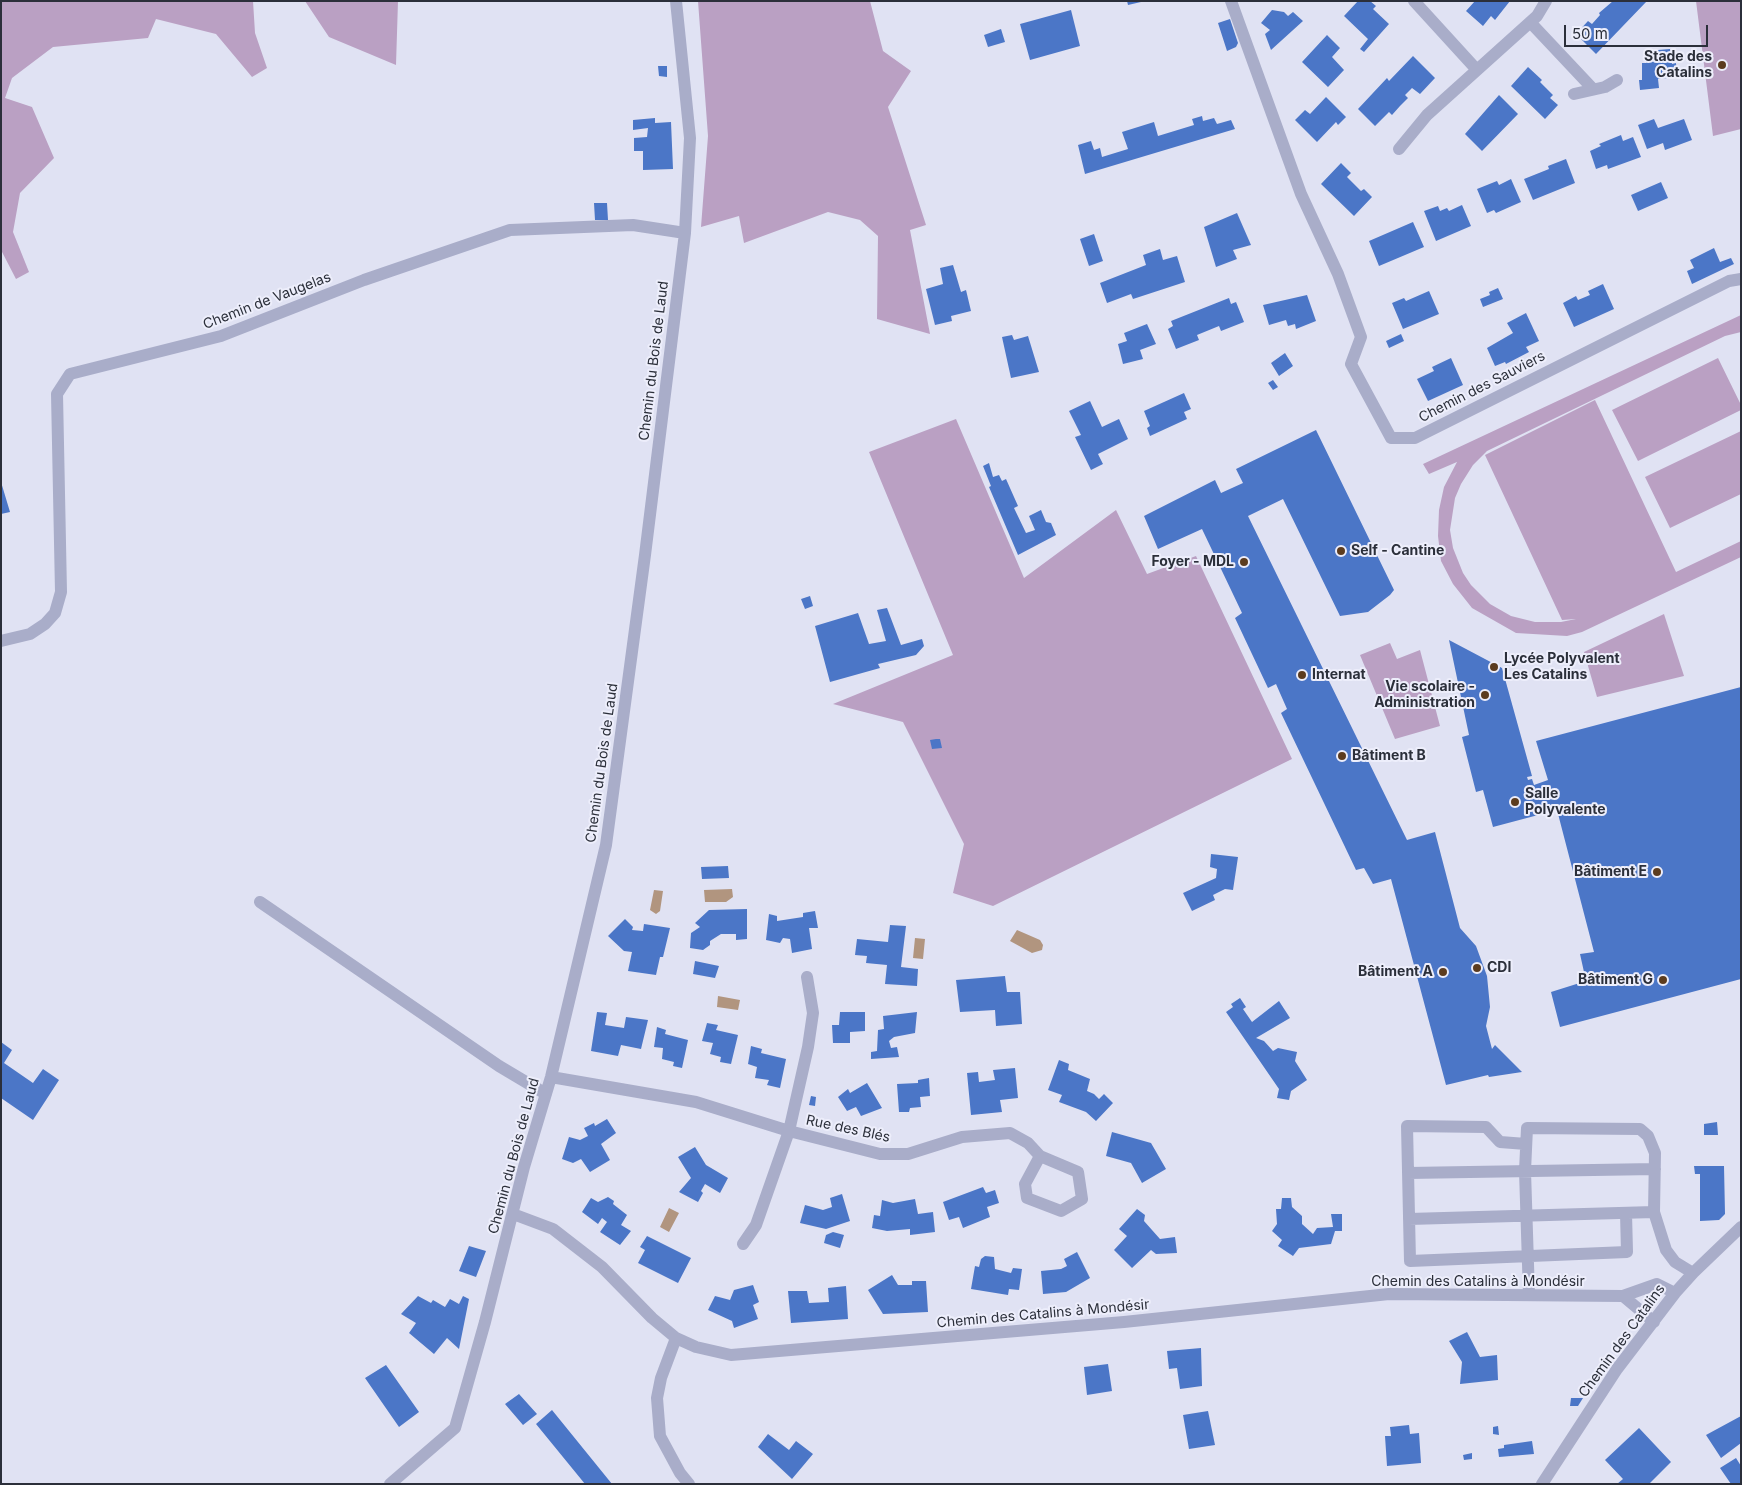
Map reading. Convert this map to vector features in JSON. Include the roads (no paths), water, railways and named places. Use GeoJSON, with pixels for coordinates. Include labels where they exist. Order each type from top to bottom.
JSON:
{"type":"FeatureCollection","features":[{"type":"Feature","properties":{"kind":"street","name":"Chemin du Bois de Laud"},"geometry":{"type":"LineString","coordinates":[[390,1484],[455,1428],[486,1322],[513,1214],[551,1077],[606,845],[645,555],[685,233],[690,138],[676,1]]}},
{"type":"Feature","properties":{"kind":"street","name":"Chemin des Sauviers"},"geometry":{"type":"LineString","coordinates":[[1231,1],[1300,194],[1338,274],[1361,337],[1351,364],[1391,438],[1414,438],[1729,281],[1741,279]]}},
{"type":"Feature","properties":{"kind":"street"},"geometry":{"type":"LineString","coordinates":[[1414,1],[1477,70]]}},
{"type":"Feature","properties":{"kind":"street"},"geometry":{"type":"LineString","coordinates":[[1399,149],[1427,115],[1537,16],[1546,1]]}},
{"type":"Feature","properties":{"kind":"street"},"geometry":{"type":"LineString","coordinates":[[1530,22],[1592,89]]}},
{"type":"Feature","properties":{"kind":"street"},"geometry":{"type":"LineString","coordinates":[[1574,94],[1605,87],[1617,80]]}},
{"type":"Feature","properties":{"kind":"street","name":"Chemin de Vaugelas"},"geometry":{"type":"LineString","coordinates":[[1,642],[30,634],[45,624],[55,613],[61,592],[57,394],[70,374],[221,336],[364,280],[510,230],[633,225],[685,233]]}},
{"type":"Feature","properties":{"kind":"street"},"geometry":{"type":"LineString","coordinates":[[260,902],[499,1066],[546,1094]]}},
{"type":"Feature","properties":{"kind":"street","name":"Rue des Blés"},"geometry":{"type":"LineString","coordinates":[[743,1244],[756,1225],[789,1131],[808,1047],[813,1013],[807,977]]}},
{"type":"Feature","properties":{"kind":"street","name":"Rue des Blés"},"geometry":{"type":"LineString","coordinates":[[551,1077],[696,1102],[789,1131],[880,1154],[908,1154],[962,1137],[1010,1133],[1028,1143],[1040,1156],[1078,1172],[1082,1199],[1061,1211],[1027,1198],[1025,1184],[1040,1156]]}},
{"type":"Feature","properties":{"kind":"street"},"geometry":{"type":"LineString","coordinates":[[1526,1144],[1500,1142],[1486,1126],[1408,1126],[1410,1262],[1527,1255],[1626,1252],[1626,1213]]}},
{"type":"Feature","properties":{"kind":"street"},"geometry":{"type":"LineString","coordinates":[[1529,1295],[1525,1171],[1527,1128],[1640,1129],[1648,1136],[1655,1153],[1654,1212],[1666,1250],[1675,1262],[1693,1273]]}},
{"type":"Feature","properties":{"kind":"street"},"geometry":{"type":"LineString","coordinates":[[1408,1173],[1655,1169]]}},
{"type":"Feature","properties":{"kind":"street"},"geometry":{"type":"LineString","coordinates":[[1409,1219],[1527,1214],[1654,1212]]}},
{"type":"Feature","properties":{"kind":"street","name":"Chemin des Catalins à Mondésir"},"geometry":{"type":"LineString","coordinates":[[513,1214],[553,1229],[602,1267],[652,1318],[676,1338],[696,1347],[731,1355],[1124,1322],[1389,1294],[1623,1296],[1657,1284],[1675,1294]]}},
{"type":"Feature","properties":{"kind":"street","name":"Chemin des Catalins"},"geometry":{"type":"LineString","coordinates":[[1542,1484],[1618,1369],[1675,1294],[1693,1273],[1741,1227]]}},
{"type":"Feature","properties":{"kind":"street"},"geometry":{"type":"LineString","coordinates":[[1623,1296],[1654,1322]]}},
{"type":"Feature","properties":{"kind":"street"},"geometry":{"type":"LineString","coordinates":[[676,1338],[660,1378],[657,1398],[660,1436],[689,1484]]}},
{"type":"Feature","properties":{"kind":"place","name":"Stade des Catalins"},"geometry":{"type":"Point","coordinates":[1722,65]}},
{"type":"Feature","properties":{"kind":"place","name":"Self - Cantine"},"geometry":{"type":"Point","coordinates":[1341,551]}},
{"type":"Feature","properties":{"kind":"place","name":"Foyer - MDL"},"geometry":{"type":"Point","coordinates":[1244,562]}},
{"type":"Feature","properties":{"kind":"place","name":"Lycée Polyvalent Les Catalins"},"geometry":{"type":"Point","coordinates":[1494,667]}},
{"type":"Feature","properties":{"kind":"place","name":"Internat"},"geometry":{"type":"Point","coordinates":[1302,675]}},
{"type":"Feature","properties":{"kind":"place","name":"Vie scolaire - Administration"},"geometry":{"type":"Point","coordinates":[1485,695]}},
{"type":"Feature","properties":{"kind":"place","name":"Bâtiment B"},"geometry":{"type":"Point","coordinates":[1342,756]}},
{"type":"Feature","properties":{"kind":"place","name":"Salle Polyvalente"},"geometry":{"type":"Point","coordinates":[1515,802]}},
{"type":"Feature","properties":{"kind":"place","name":"Bâtiment E"},"geometry":{"type":"Point","coordinates":[1657,872]}},
{"type":"Feature","properties":{"kind":"place","name":"CDI"},"geometry":{"type":"Point","coordinates":[1477,968]}},
{"type":"Feature","properties":{"kind":"place","name":"Bâtiment A"},"geometry":{"type":"Point","coordinates":[1443,972]}},
{"type":"Feature","properties":{"kind":"place","name":"Bâtiment G"},"geometry":{"type":"Point","coordinates":[1663,980]}}]}
